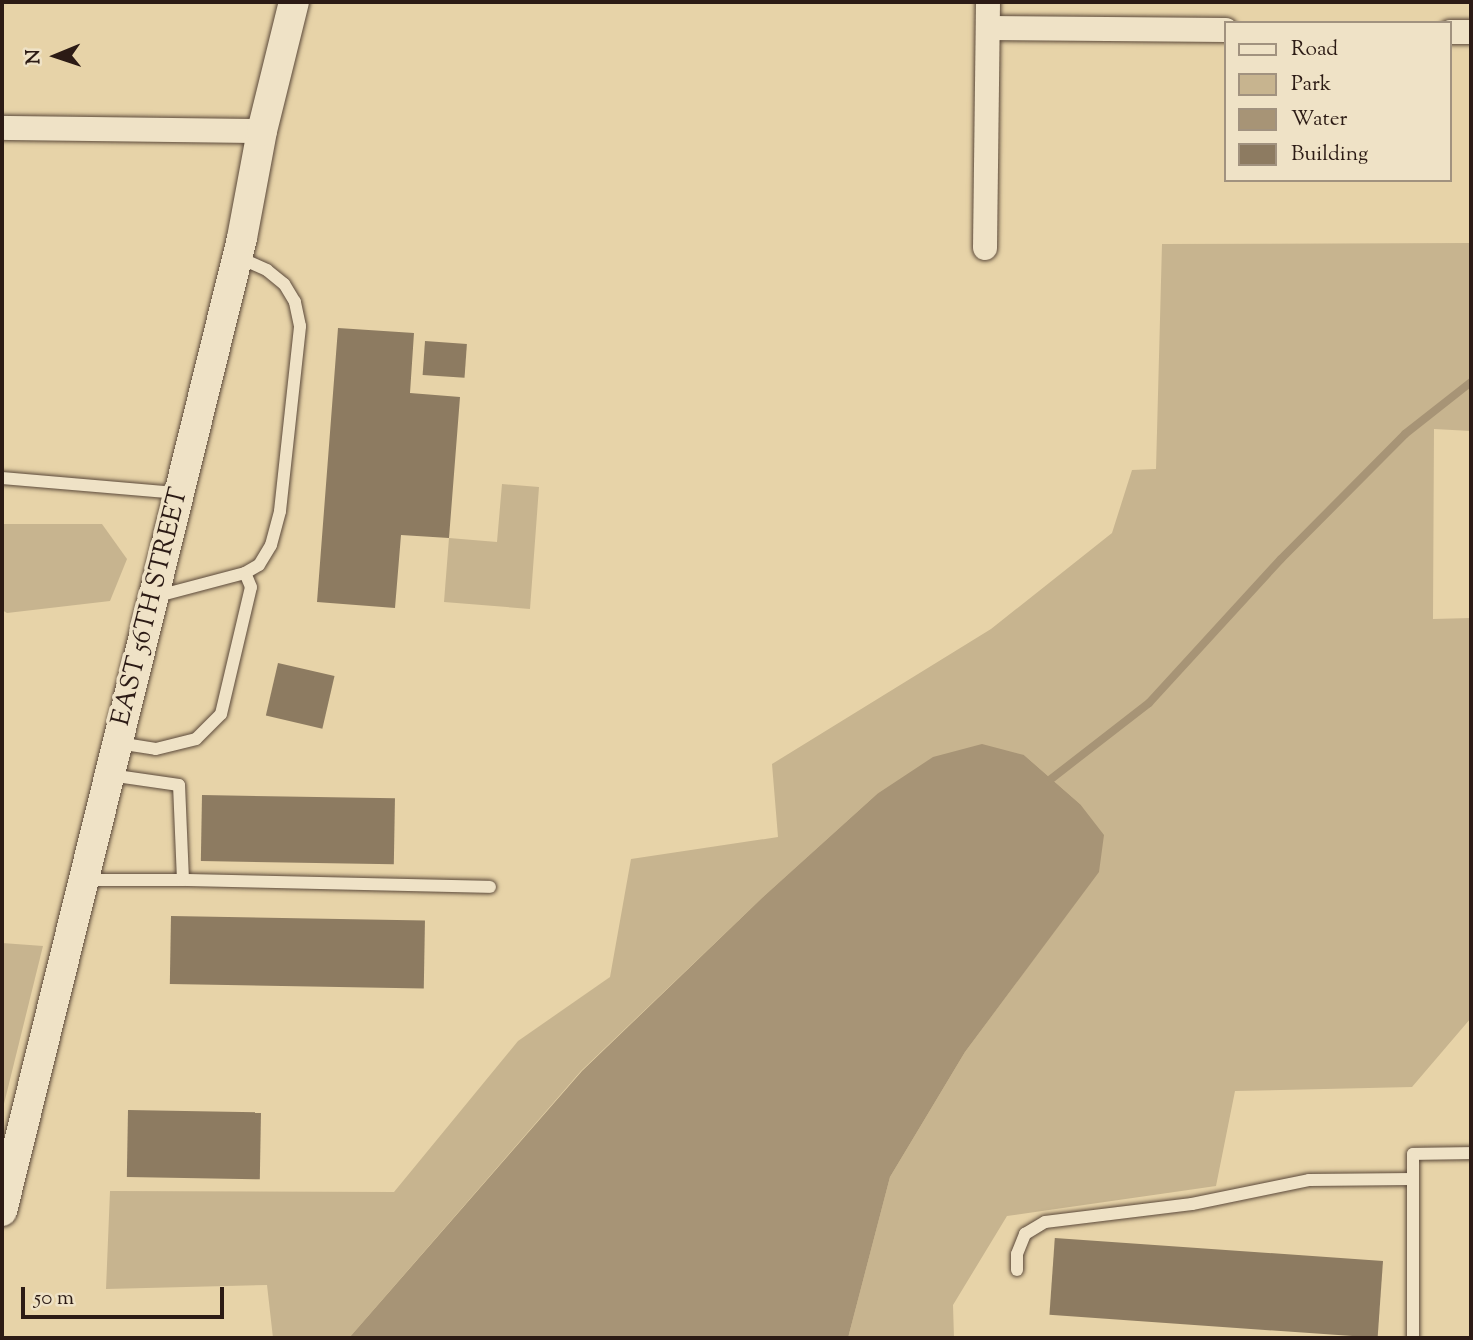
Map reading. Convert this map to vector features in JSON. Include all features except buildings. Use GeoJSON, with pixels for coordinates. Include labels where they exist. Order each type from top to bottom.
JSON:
{"type":"FeatureCollection","features":[{"type":"Feature","properties":{"kind":"street","name":"EAST 56TH STREET"},"geometry":{"type":"LineString","coordinates":[[2,1211],[237,256],[262,131],[294,2]]}},
{"type":"Feature","properties":{"kind":"street"},"geometry":{"type":"LineString","coordinates":[[985,248],[988,2]]}},
{"type":"Feature","properties":{"kind":"street"},"geometry":{"type":"LineString","coordinates":[[989,28],[1224,30]]}},
{"type":"Feature","properties":{"kind":"street"},"geometry":{"type":"LineString","coordinates":[[1452,32],[1471,32]]}},
{"type":"Feature","properties":{"kind":"street"},"geometry":{"type":"LineString","coordinates":[[2,128],[262,131]]}},
{"type":"Feature","properties":{"kind":"lane"},"geometry":{"type":"LineString","coordinates":[[153,597],[245,573],[259,565],[271,545],[280,511],[300,326],[295,302],[284,284],[267,270],[237,256]]}},
{"type":"Feature","properties":{"kind":"lane"},"geometry":{"type":"LineString","coordinates":[[2,478],[178,493]]}},
{"type":"Feature","properties":{"kind":"lane"},"geometry":{"type":"LineString","coordinates":[[117,743],[156,749],[196,739],[220,714],[251,587],[245,573]]}},
{"type":"Feature","properties":{"kind":"lane"},"geometry":{"type":"LineString","coordinates":[[109,775],[179,785],[183,880]]}},
{"type":"Feature","properties":{"kind":"lane"},"geometry":{"type":"LineString","coordinates":[[83,880],[490,887]]}},
{"type":"Feature","properties":{"kind":"lane"},"geometry":{"type":"LineString","coordinates":[[1413,1338],[1413,1154],[1471,1153]]}},
{"type":"Feature","properties":{"kind":"lane"},"geometry":{"type":"LineString","coordinates":[[1017,1270],[1017,1254],[1025,1234],[1045,1222],[1170,1207],[1308,1180],[1413,1179]]}},
{"type":"Feature","properties":{"kind":"green space"},"geometry":{"type":"Polygon","coordinates":[[[1471,243],[1471,431],[1434,429],[1433,619],[1471,618],[1471,1018],[1412,1087],[1235,1091],[1216,1186],[1007,1216],[953,1305],[954,1338],[848,1338],[890,1177],[965,1052],[1099,871],[1080,804],[1024,755],[877,794],[763,897],[581,1071],[349,1338],[273,1338],[267,1285],[106,1289],[110,1191],[394,1192],[518,1041],[610,977],[631,859],[778,837],[772,764],[991,629],[1112,533],[1132,470],[1156,469],[1162,244],[1471,243]]]}},
{"type":"Feature","properties":{"kind":"green space"},"geometry":{"type":"Polygon","coordinates":[[[502,484],[539,487],[530,609],[444,602],[449,538],[497,542],[502,484]]]}},
{"type":"Feature","properties":{"kind":"green space"},"geometry":{"type":"Polygon","coordinates":[[[2,524],[102,524],[127,559],[110,601],[7,613],[2,610],[2,524]]]}},
{"type":"Feature","properties":{"kind":"green space"},"geometry":{"type":"Polygon","coordinates":[[[2,943],[43,946],[2,1112],[2,943]]]}},
{"type":"Feature","properties":{"kind":"water"},"geometry":{"type":"Polygon","coordinates":[[[982,744],[1024,755],[1080,804],[1104,835],[1099,872],[965,1052],[890,1177],[848,1338],[349,1338],[582,1071],[763,897],[877,794],[933,757],[982,744]]]}},
{"type":"Feature","properties":{"kind":"waterway"},"geometry":{"type":"LineString","coordinates":[[1051,779],[1149,703],[1281,559],[1405,434],[1471,382]]}}]}
